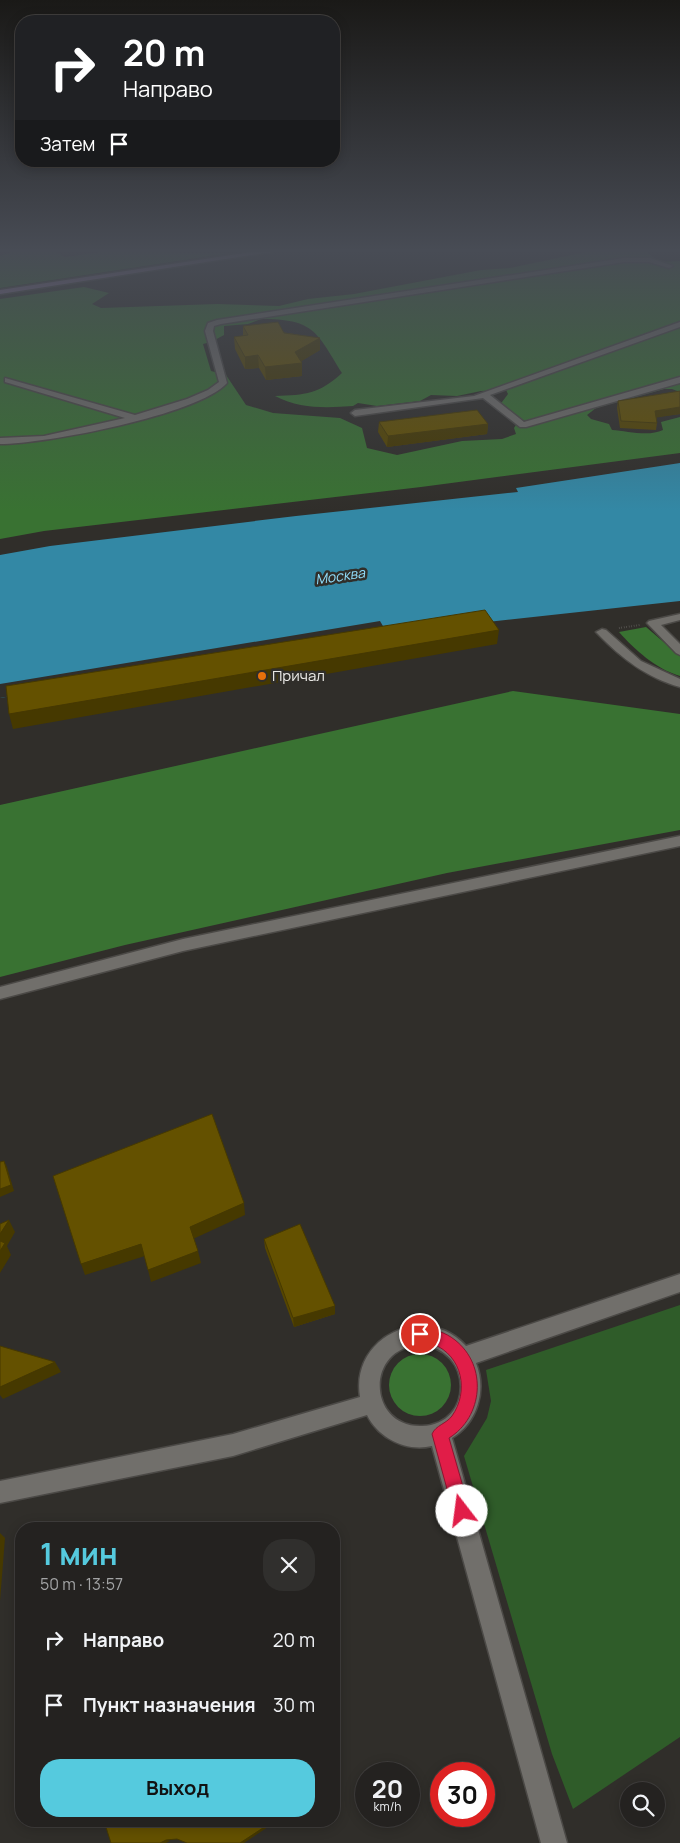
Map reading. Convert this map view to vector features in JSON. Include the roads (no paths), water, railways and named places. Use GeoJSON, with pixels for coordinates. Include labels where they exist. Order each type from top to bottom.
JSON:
{"type":"FeatureCollection","features":[{"type":"Feature","properties":{"kind":"street"},"geometry":{"type":"LineString","coordinates":[[0,441],[27,441],[110,425],[201,397],[218,389],[223,383],[211,338]]}},
{"type":"Feature","properties":{"kind":"street"},"geometry":{"type":"LineString","coordinates":[[355,413],[475,398],[641,338]]}},
{"type":"Feature","properties":{"kind":"street"},"geometry":{"type":"LineString","coordinates":[[8,380],[134,418]]}},
{"type":"Feature","properties":{"kind":"street"},"geometry":{"type":"LineString","coordinates":[[484,394],[523,425],[680,380]]}},
{"type":"Feature","properties":{"kind":"street"},"geometry":{"type":"LineString","coordinates":[[680,618],[653,623],[680,651]]}},
{"type":"Feature","properties":{"kind":"street"},"geometry":{"type":"LineString","coordinates":[[602,632],[624,655],[654,673],[680,683]]}},
{"type":"Feature","properties":{"kind":"street"},"geometry":{"type":"LineString","coordinates":[[0,993],[183,945],[680,841]]}},
{"type":"Feature","properties":{"kind":"street"},"geometry":{"type":"LineString","coordinates":[[462,1358],[680,1283]]}},
{"type":"Feature","properties":{"kind":"street"},"geometry":{"type":"LineString","coordinates":[[420,1334],[436,1337],[450,1346],[462,1358],[469,1375],[470,1393],[466,1410],[455,1425],[440,1434],[425,1438],[409,1436],[394,1429],[381,1418],[373,1403],[369,1386],[371,1369],[378,1354],[389,1342],[404,1335],[420,1334]]}},
{"type":"Feature","properties":{"kind":"street"},"geometry":{"type":"LineString","coordinates":[[0,1492],[233,1445],[373,1403]]}},
{"type":"Feature","properties":{"kind":"street"},"geometry":{"type":"LineString","coordinates":[[440,1434],[554,1843]]}},
{"type":"Feature","properties":{"kind":"water","name":"Москва"},"geometry":{"type":"Polygon","coordinates":[[[680,463],[680,601],[387,633],[0,698],[0,555],[50,546],[296,516],[518,492],[516,488],[680,463]]]}},
{"type":"Feature","properties":{"kind":"place","name":"Причал"},"geometry":{"type":"Point","coordinates":[262,676]}}]}
